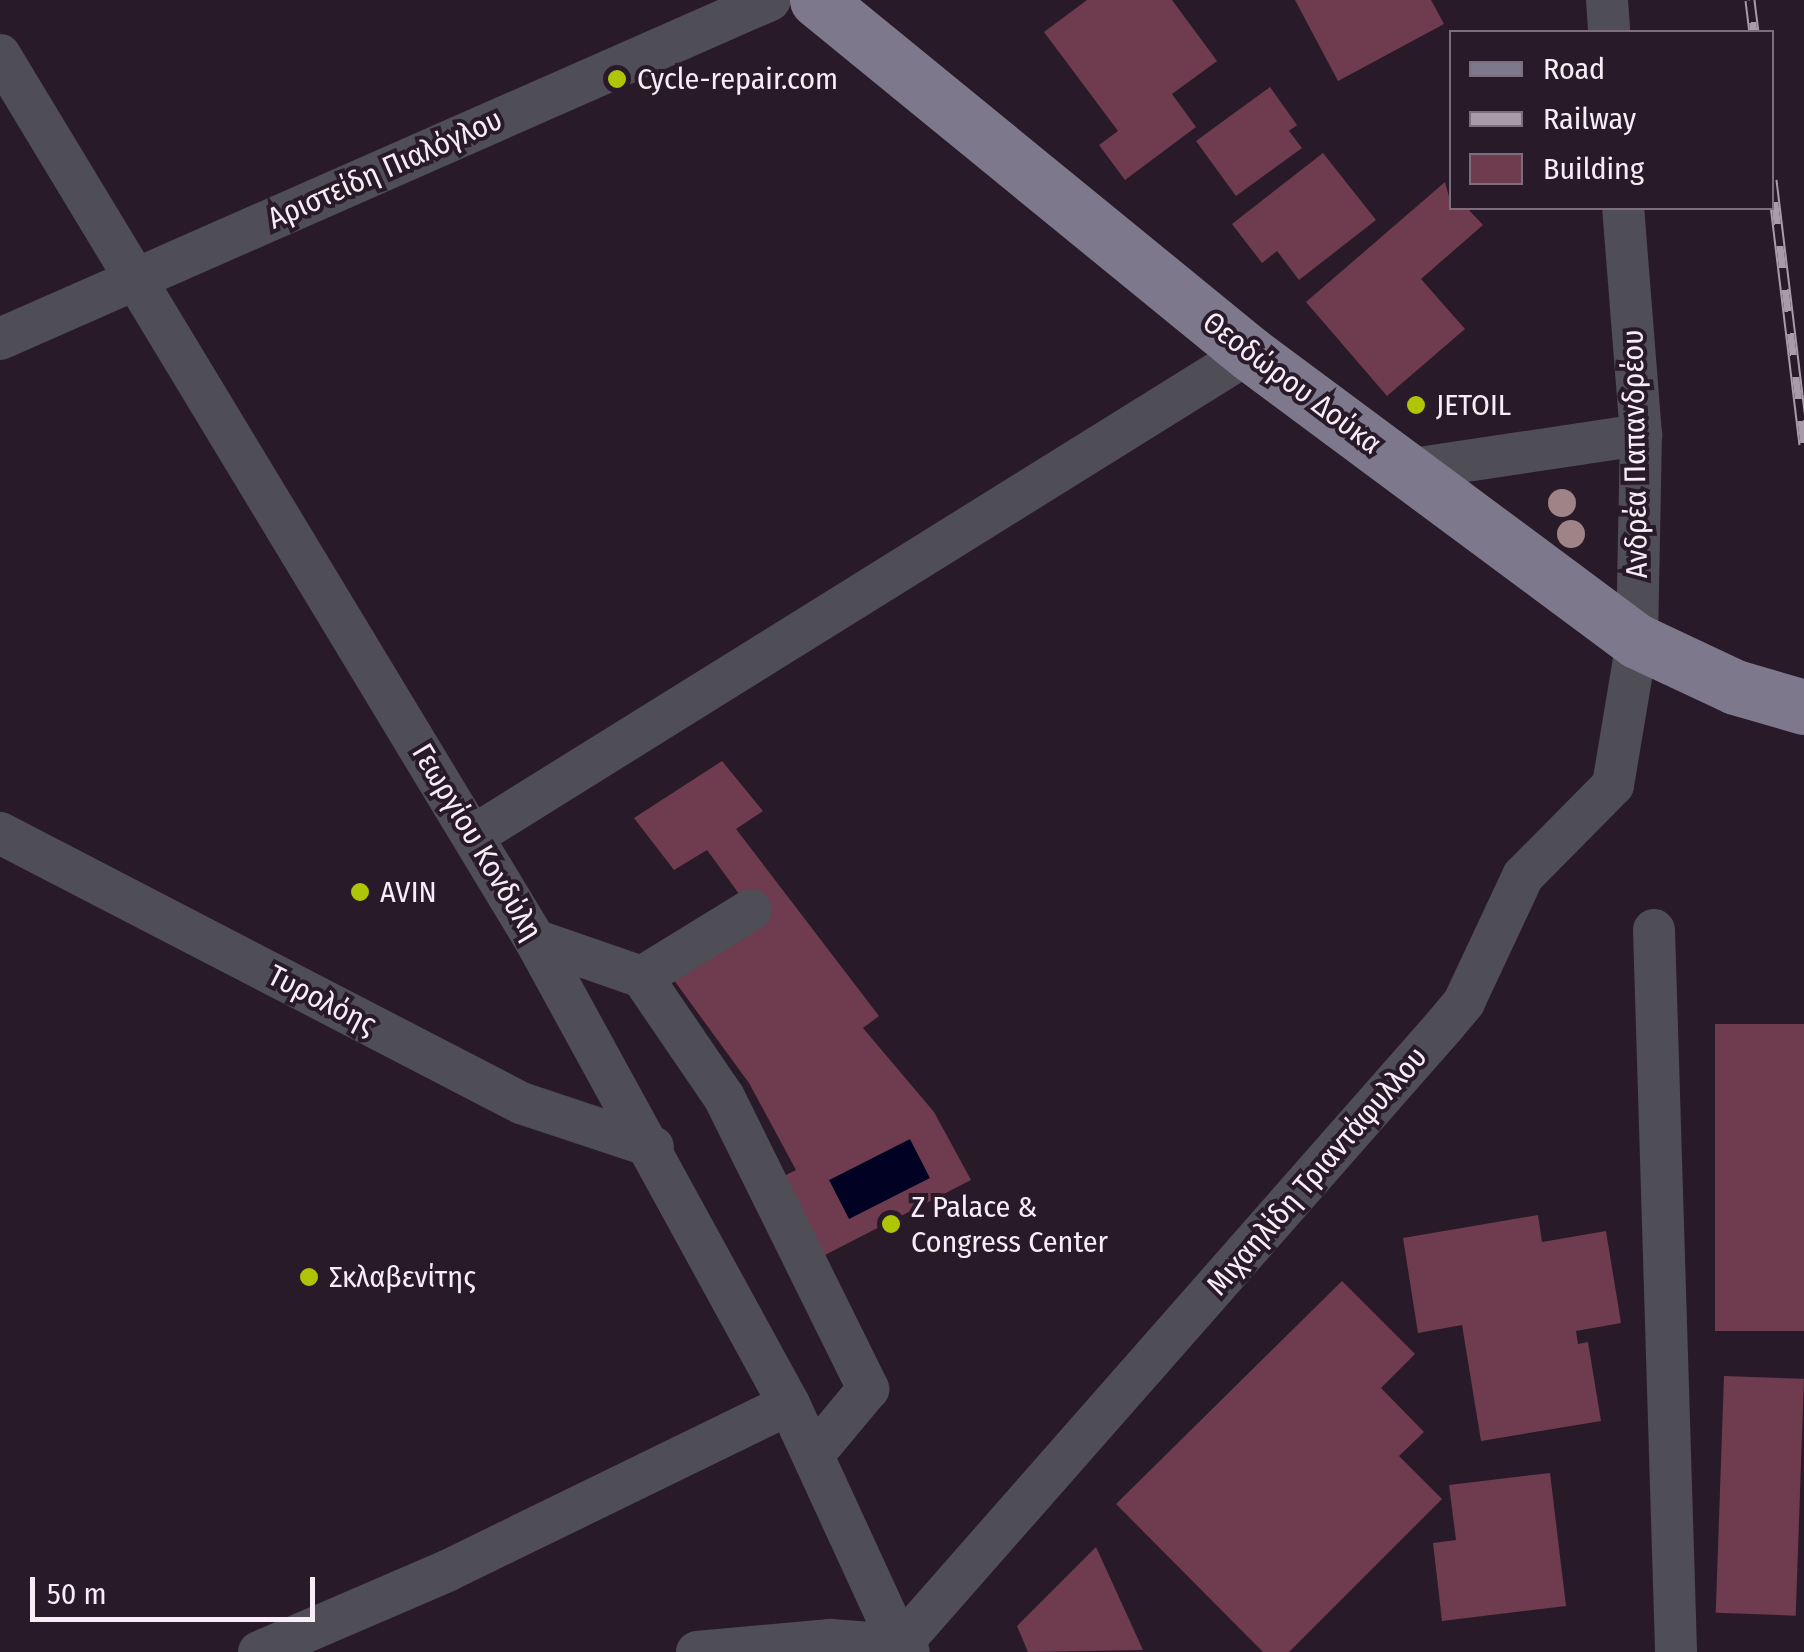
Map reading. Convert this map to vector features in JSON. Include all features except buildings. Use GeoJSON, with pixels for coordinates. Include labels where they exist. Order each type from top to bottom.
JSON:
{"type":"FeatureCollection","features":[{"type":"Feature","properties":{"kind":"main road","name":"Θεοδώρου Δούκα"},"geometry":{"type":"LineString","coordinates":[[817,0],[1248,353],[1637,641],[1735,687],[1804,707]]}},
{"type":"Feature","properties":{"kind":"street","name":"Αριστείδη Πιαλόγλου"},"geometry":{"type":"LineString","coordinates":[[0,339],[770,0]]}},
{"type":"Feature","properties":{"kind":"street"},"geometry":{"type":"LineString","coordinates":[[1606,0],[1609,30]]}},
{"type":"Feature","properties":{"kind":"street","name":"Γεωργίου Κονδύλη"},"geometry":{"type":"LineString","coordinates":[[0,55],[536,940],[653,1147],[789,1404],[904,1650]]}},
{"type":"Feature","properties":{"kind":"street","name":"Ανδρέα Παπανδρέου"},"geometry":{"type":"LineString","coordinates":[[1623,210],[1641,435],[1637,641]]}},
{"type":"Feature","properties":{"kind":"street"},"geometry":{"type":"LineString","coordinates":[[473,836],[1248,353]]}},
{"type":"Feature","properties":{"kind":"street"},"geometry":{"type":"LineString","coordinates":[[1406,470],[1641,435]]}},
{"type":"Feature","properties":{"kind":"street","name":"Μιχαηλίδη Τριαντάφυλλου"},"geometry":{"type":"LineString","coordinates":[[904,1650],[1464,1002],[1522,876],[1612,784],[1637,641]]}},
{"type":"Feature","properties":{"kind":"street","name":"Τυρολόης"},"geometry":{"type":"LineString","coordinates":[[0,832],[520,1103],[653,1147]]}},
{"type":"Feature","properties":{"kind":"street"},"geometry":{"type":"LineString","coordinates":[[642,977],[751,910]]}},
{"type":"Feature","properties":{"kind":"street"},"geometry":{"type":"LineString","coordinates":[[1654,930],[1676,1652]]}},
{"type":"Feature","properties":{"kind":"street"},"geometry":{"type":"LineString","coordinates":[[536,940],[642,977],[724,1097],[868,1389],[812,1455]]}},
{"type":"Feature","properties":{"kind":"street"},"geometry":{"type":"LineString","coordinates":[[259,1652],[449,1570],[789,1404]]}},
{"type":"Feature","properties":{"kind":"street"},"geometry":{"type":"LineString","coordinates":[[698,1652],[830,1640],[904,1650]]}},
{"type":"Feature","properties":{"kind":"water"},"geometry":{"type":"Polygon","coordinates":[[[910,1139],[930,1178],[849,1220],[829,1180],[910,1139]]]}},
{"type":"Feature","properties":{"kind":"railway"},"geometry":{"type":"LineString","coordinates":[[1750,0],[1754,30]]}},
{"type":"Feature","properties":{"kind":"railway"},"geometry":{"type":"LineString","coordinates":[[1774,196],[1804,444]]}},
{"type":"Feature","properties":{"kind":"place","name":"Cycle-repair.com"},"geometry":{"type":"Point","coordinates":[617,79]}},
{"type":"Feature","properties":{"kind":"place","name":"JETOIL"},"geometry":{"type":"Point","coordinates":[1416,405]}},
{"type":"Feature","properties":{"kind":"place","name":"AVIN"},"geometry":{"type":"Point","coordinates":[360,892]}},
{"type":"Feature","properties":{"kind":"place","name":"Z Palace & Congress Center"},"geometry":{"type":"Point","coordinates":[891,1224]}},
{"type":"Feature","properties":{"kind":"place","name":"Σκλαβενίτης"},"geometry":{"type":"Point","coordinates":[309,1277]}}]}
